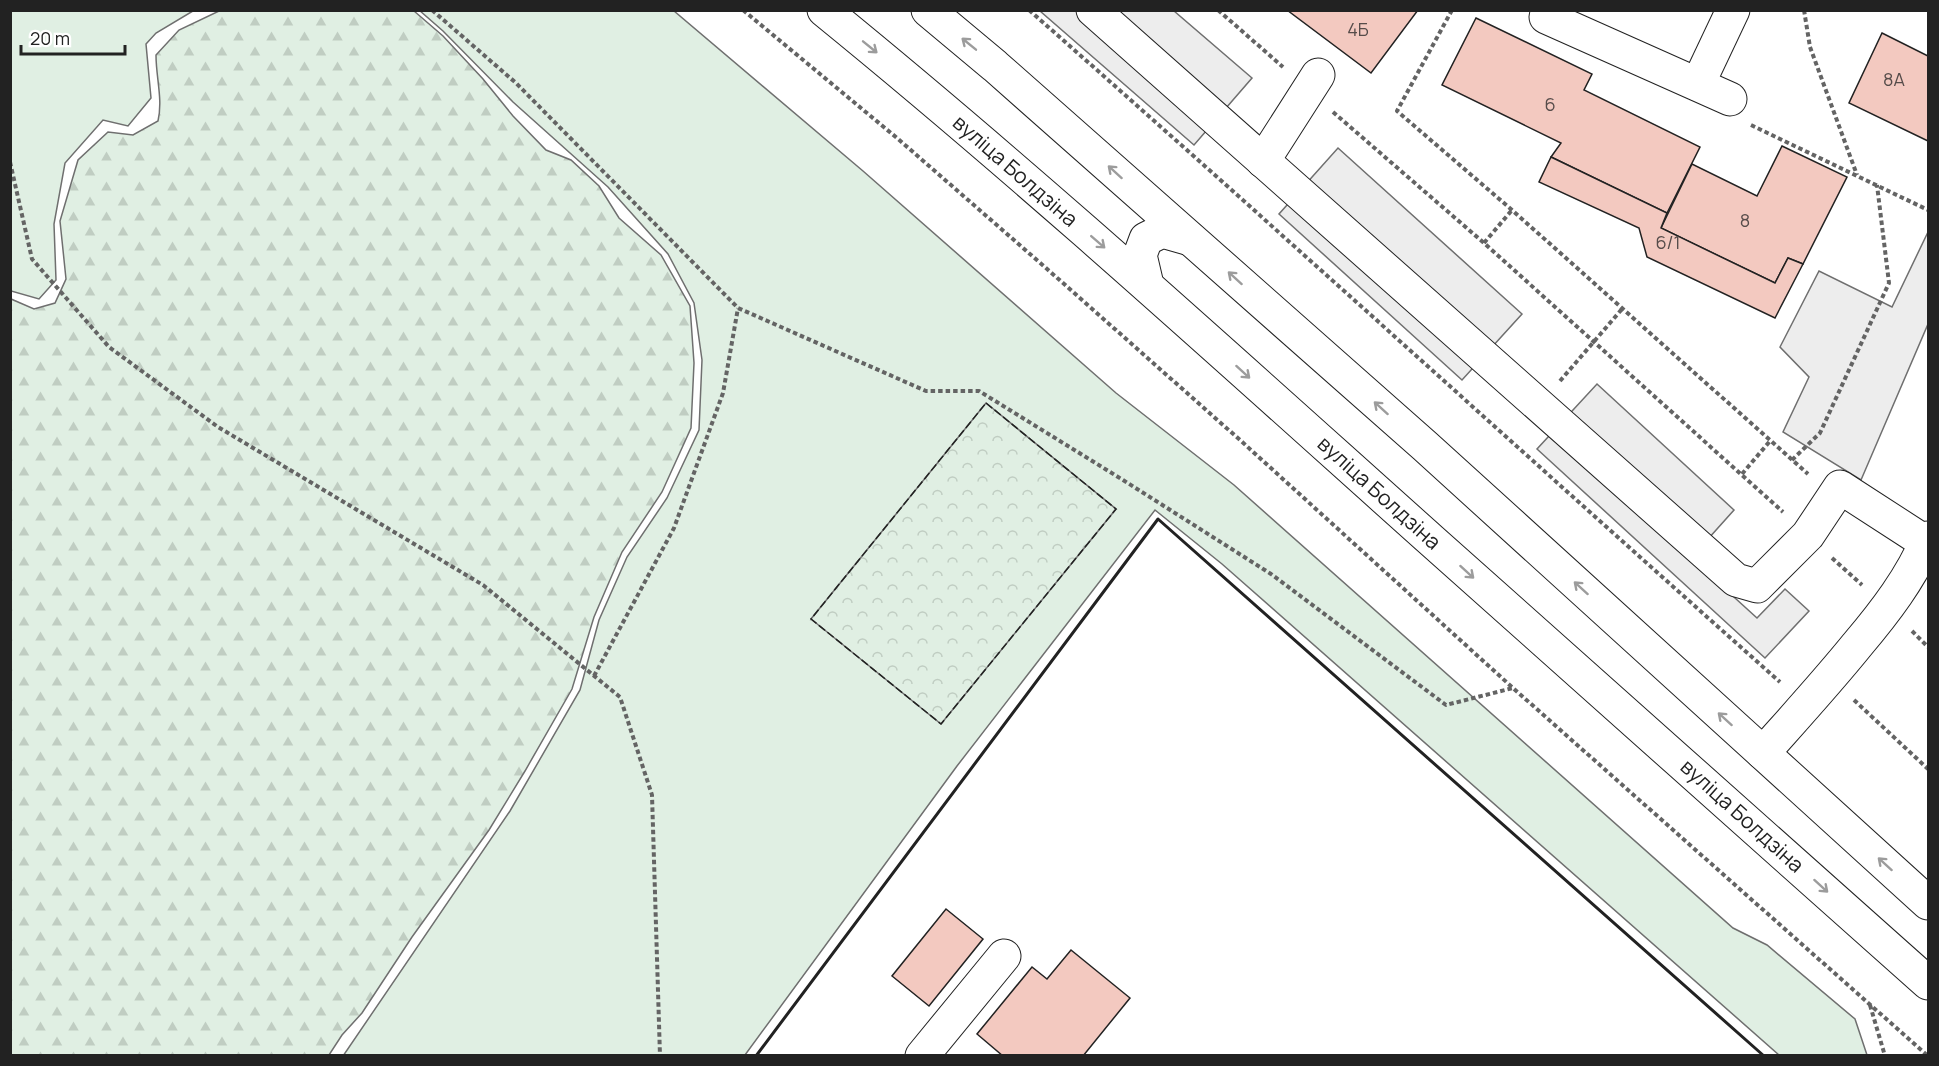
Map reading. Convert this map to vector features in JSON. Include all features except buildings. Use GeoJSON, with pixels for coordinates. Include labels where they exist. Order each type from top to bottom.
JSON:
{"type":"FeatureCollection","features":[{"type":"Feature","properties":{"kind":"main road","name":"вуліца Болдзіна"},"geometry":{"type":"LineString","coordinates":[[824,10],[981,141],[1147,285],[1929,982]]}},
{"type":"Feature","properties":{"kind":"main road"},"geometry":{"type":"LineString","coordinates":[[928,10],[995,66],[1425,446],[1929,903]]}},
{"type":"Feature","properties":{"kind":"main road"},"geometry":{"type":"LineString","coordinates":[[1093,10],[1736,580],[1757,586],[1808,535],[1840,487],[1928,542],[1914,569],[1888,609],[1831,678],[1762,753]]}},
{"type":"Feature","properties":{"kind":"main road"},"geometry":{"type":"LineString","coordinates":[[1698,84],[1733,10]]}},
{"type":"Feature","properties":{"kind":"main road"},"geometry":{"type":"LineString","coordinates":[[1546,18],[1730,99]]}},
{"type":"Feature","properties":{"kind":"main road"},"geometry":{"type":"LineString","coordinates":[[1263,161],[1314,82]]}},
{"type":"Feature","properties":{"kind":"main road"},"geometry":{"type":"LineString","coordinates":[[1147,285],[1140,255],[1146,239],[1162,231],[1190,239]]}},
{"type":"Feature","properties":{"kind":"main road"},"geometry":{"type":"LineString","coordinates":[[922,1056],[1004,956]]}},
{"type":"Feature","properties":{"kind":"path"},"geometry":{"type":"LineString","coordinates":[[432,10],[516,82],[738,308],[926,391],[979,391],[1271,574],[1446,705],[1513,688]]}},
{"type":"Feature","properties":{"kind":"path"},"geometry":{"type":"LineString","coordinates":[[743,10],[897,138],[1046,268],[1258,456],[1513,688],[1928,1056]]}},
{"type":"Feature","properties":{"kind":"path"},"geometry":{"type":"LineString","coordinates":[[1029,10],[1269,222],[1502,435],[1788,688]]}},
{"type":"Feature","properties":{"kind":"path"},"geometry":{"type":"LineString","coordinates":[[1218,10],[1314,82],[1484,243],[1742,474],[1929,647]]}},
{"type":"Feature","properties":{"kind":"path"},"geometry":{"type":"LineString","coordinates":[[1452,10],[1397,111],[1512,210],[1834,497]]}},
{"type":"Feature","properties":{"kind":"path"},"geometry":{"type":"LineString","coordinates":[[1803,10],[1810,47],[1857,176]]}},
{"type":"Feature","properties":{"kind":"path"},"geometry":{"type":"LineString","coordinates":[[1730,99],[1724,112],[1929,210]]}},
{"type":"Feature","properties":{"kind":"path"},"geometry":{"type":"LineString","coordinates":[[10,162],[32,259],[109,347],[218,427],[483,585],[620,697],[652,795],[660,1056]]}},
{"type":"Feature","properties":{"kind":"path"},"geometry":{"type":"LineString","coordinates":[[1792,460],[1820,433],[1889,283],[1876,185]]}},
{"type":"Feature","properties":{"kind":"path"},"geometry":{"type":"LineString","coordinates":[[1484,243],[1512,210]]}},
{"type":"Feature","properties":{"kind":"path"},"geometry":{"type":"LineString","coordinates":[[594,675],[674,528],[723,393],[738,308]]}},
{"type":"Feature","properties":{"kind":"path"},"geometry":{"type":"LineString","coordinates":[[1594,342],[1622,309]]}},
{"type":"Feature","properties":{"kind":"path"},"geometry":{"type":"LineString","coordinates":[[1742,474],[1770,441]]}},
{"type":"Feature","properties":{"kind":"path"},"geometry":{"type":"LineString","coordinates":[[1831,678],[1929,769]]}},
{"type":"Feature","properties":{"kind":"path"},"geometry":{"type":"LineString","coordinates":[[1870,1004],[1885,1056]]}},
{"type":"Feature","properties":{"kind":"green space"},"geometry":{"type":"Polygon","coordinates":[[[419,10],[674,11],[863,171],[1116,393],[1234,485],[1733,928],[1767,945],[1855,1019],[1867,1055],[1779,1055],[1222,564],[1155,510],[957,766],[745,1055],[343,1056],[510,811],[580,690],[599,620],[627,557],[667,498],[699,430],[702,360],[694,303],[668,254],[608,187],[513,102],[419,10]],[[986,404],[812,619],[1116,509],[986,404]]]}},
{"type":"Feature","properties":{"kind":"green space"},"geometry":{"type":"Polygon","coordinates":[[[10,11],[193,11],[156,33],[146,44],[151,98],[128,126],[103,120],[65,163],[54,224],[56,280],[39,299],[11,291],[10,11]]]}},
{"type":"Feature","properties":{"kind":"green space"},"geometry":{"type":"Polygon","coordinates":[[[219,11],[414,11],[443,36],[546,150],[571,160],[599,186],[619,218],[661,255],[690,306],[694,363],[691,428],[662,492],[622,552],[594,617],[572,689],[525,771],[489,830],[412,937],[362,1013],[342,1035],[329,1055],[11,1055],[11,299],[34,309],[55,303],[66,279],[60,221],[78,160],[108,132],[133,135],[158,121],[160,97],[156,55],[179,30],[219,11]]]}},
{"type":"Feature","properties":{"kind":"green space"},"geometry":{"type":"Polygon","coordinates":[[[986,403],[1116,509],[941,724],[811,619],[986,403]]]}},
{"type":"Feature","properties":{"kind":"shaded area"},"geometry":{"type":"Polygon","coordinates":[[[1040,11],[1174,11],[1252,78],[1194,145],[1040,11]]]}},
{"type":"Feature","properties":{"kind":"shaded area"},"geometry":{"type":"Polygon","coordinates":[[[1338,148],[1522,314],[1462,380],[1279,214],[1338,148]]]}},
{"type":"Feature","properties":{"kind":"shaded area"},"geometry":{"type":"Polygon","coordinates":[[[1928,232],[1928,324],[1861,480],[1783,432],[1809,377],[1780,347],[1819,271],[1892,307],[1928,232]]]}},
{"type":"Feature","properties":{"kind":"shaded area"},"geometry":{"type":"Polygon","coordinates":[[[1597,384],[1734,510],[1691,558],[1757,618],[1785,589],[1809,611],[1765,658],[1537,449],[1597,384]]]}},
{"type":"Feature","properties":{"kind":"fence"},"geometry":{"type":"LineString","coordinates":[[986,403],[1116,509],[941,724],[811,619],[986,403]]}},
{"type":"Feature","properties":{"kind":"wall"},"geometry":{"type":"LineString","coordinates":[[756,1056],[1158,519],[1764,1056]]}}]}
